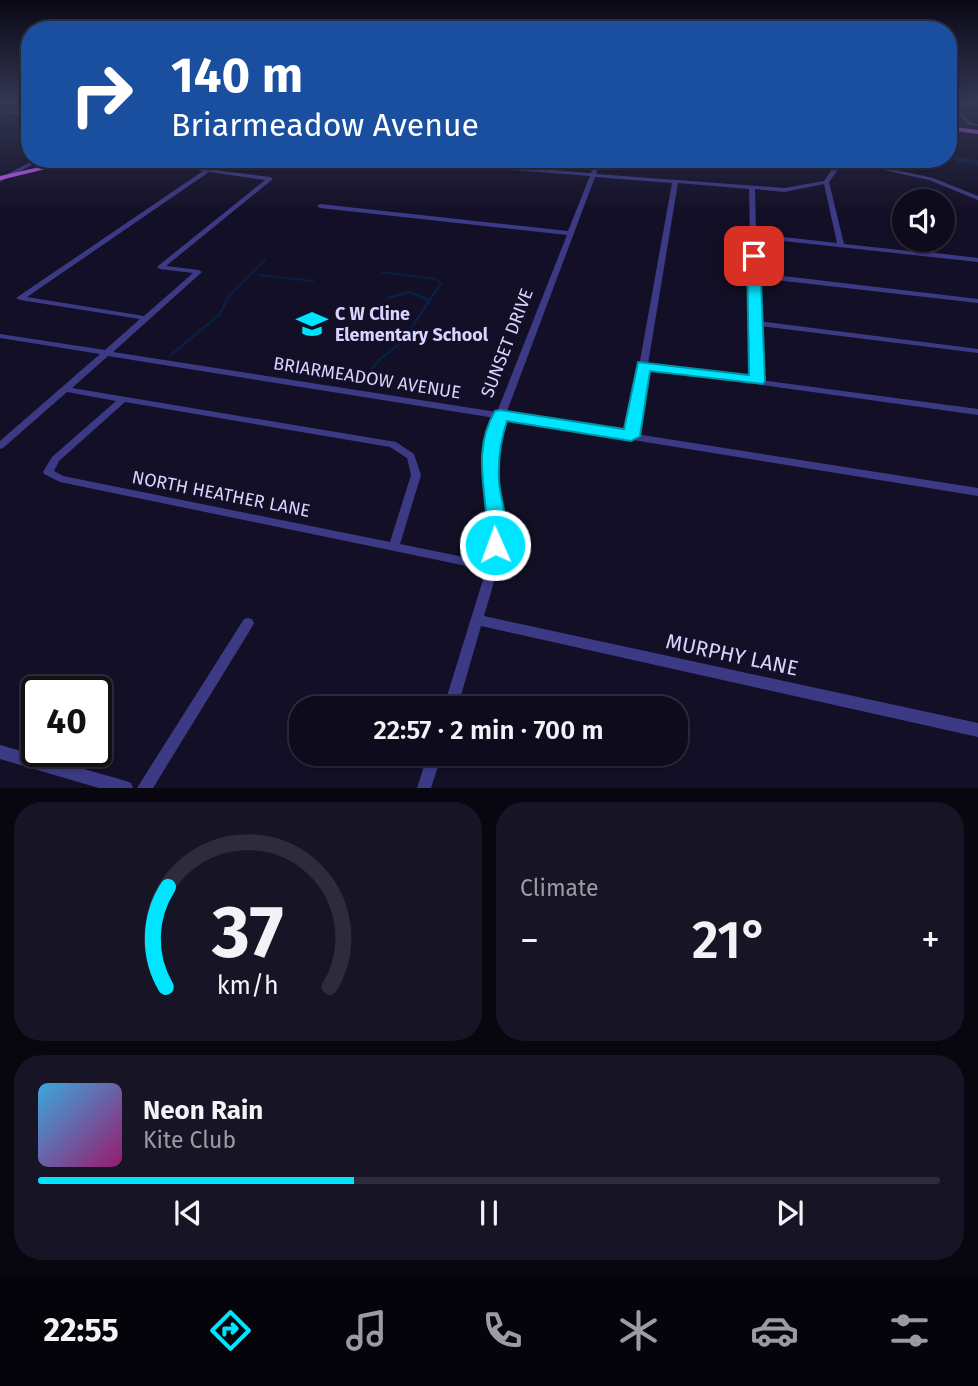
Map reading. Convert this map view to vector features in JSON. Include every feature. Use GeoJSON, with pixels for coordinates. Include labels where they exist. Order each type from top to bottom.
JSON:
{"type":"FeatureCollection","features":[{"type":"Feature","properties":{"kind":"main road"},"geometry":{"type":"LineString","coordinates":[[36,168],[41,169]]}},
{"type":"Feature","properties":{"kind":"main road"},"geometry":{"type":"LineString","coordinates":[[3,178],[45,168]]}},
{"type":"Feature","properties":{"kind":"street"},"geometry":{"type":"LineString","coordinates":[[3,178],[25,168]]}},
{"type":"Feature","properties":{"kind":"street"},"geometry":{"type":"LineString","coordinates":[[0,446],[68,390],[145,318],[200,272],[160,267],[270,178],[194,168]]}},
{"type":"Feature","properties":{"kind":"street"},"geometry":{"type":"LineString","coordinates":[[479,168],[793,190],[826,181],[834,171],[833,168]]}},
{"type":"Feature","properties":{"kind":"street","name":"SUNSET DRIVE"},"geometry":{"type":"LineString","coordinates":[[454,696],[492,567],[497,530],[490,483],[490,447],[595,168]]}},
{"type":"Feature","properties":{"kind":"street"},"geometry":{"type":"LineString","coordinates":[[879,168],[931,179],[978,198]]}},
{"type":"Feature","properties":{"kind":"street"},"geometry":{"type":"LineString","coordinates":[[145,318],[20,298],[208,170]]}},
{"type":"Feature","properties":{"kind":"street"},"geometry":{"type":"LineString","coordinates":[[826,181],[841,245]]}},
{"type":"Feature","properties":{"kind":"street"},"geometry":{"type":"LineString","coordinates":[[631,436],[675,182]]}},
{"type":"Feature","properties":{"kind":"street"},"geometry":{"type":"LineString","coordinates":[[752,189],[757,381]]}},
{"type":"Feature","properties":{"kind":"street"},"geometry":{"type":"LineString","coordinates":[[320,206],[570,233]]}},
{"type":"Feature","properties":{"kind":"street"},"geometry":{"type":"LineString","coordinates":[[753,236],[978,260]]}},
{"type":"Feature","properties":{"kind":"street"},"geometry":{"type":"LineString","coordinates":[[754,275],[978,301]]}},
{"type":"Feature","properties":{"kind":"street"},"geometry":{"type":"LineString","coordinates":[[755,323],[978,351]]}},
{"type":"Feature","properties":{"kind":"street","name":"BRIARMEADOW AVENUE"},"geometry":{"type":"LineString","coordinates":[[0,336],[978,492]]}},
{"type":"Feature","properties":{"kind":"street"},"geometry":{"type":"LineString","coordinates":[[643,366],[978,412]]}},
{"type":"Feature","properties":{"kind":"street"},"geometry":{"type":"LineString","coordinates":[[68,390],[393,444],[411,456],[416,475],[394,546]]}},
{"type":"Feature","properties":{"kind":"street","name":"NORTH HEATHER LANE"},"geometry":{"type":"LineString","coordinates":[[123,399],[55,459],[48,472],[60,479],[492,567]]}},
{"type":"Feature","properties":{"kind":"street","name":"MURPHY LANE"},"geometry":{"type":"LineString","coordinates":[[477,620],[978,730]]}},
{"type":"Feature","properties":{"kind":"street"},"geometry":{"type":"LineString","coordinates":[[144,788],[248,623]]}},
{"type":"Feature","properties":{"kind":"street"},"geometry":{"type":"LineString","coordinates":[[0,752],[126,788]]}},
{"type":"Feature","properties":{"kind":"street"},"geometry":{"type":"LineString","coordinates":[[424,788],[431,766]]}},
{"type":"Feature","properties":{"kind":"waterway"},"geometry":{"type":"LineString","coordinates":[[957,159],[978,163]]}},
{"type":"Feature","properties":{"kind":"waterway"},"geometry":{"type":"LineString","coordinates":[[171,355],[220,314],[229,296],[265,260]]}},
{"type":"Feature","properties":{"kind":"waterway"},"geometry":{"type":"LineString","coordinates":[[381,272],[436,279],[441,283]]}},
{"type":"Feature","properties":{"kind":"waterway"},"geometry":{"type":"LineString","coordinates":[[259,275],[313,281]]}},
{"type":"Feature","properties":{"kind":"waterway"},"geometry":{"type":"LineString","coordinates":[[359,385],[379,360],[402,342],[441,283]]}},
{"type":"Feature","properties":{"kind":"waterway"},"geometry":{"type":"LineString","coordinates":[[388,298],[409,292],[429,300]]}},
{"type":"Feature","properties":{"kind":"place","name":"C W Cline Elementary School"},"geometry":{"type":"Point","coordinates":[312,324]}},
{"type":"Feature","properties":{"kind":"route"},"geometry":{"type":"LineString","coordinates":[[495,545],[497,530],[490,483],[490,447],[500,415],[631,436],[643,366],[757,381],[754,256]]}}]}
